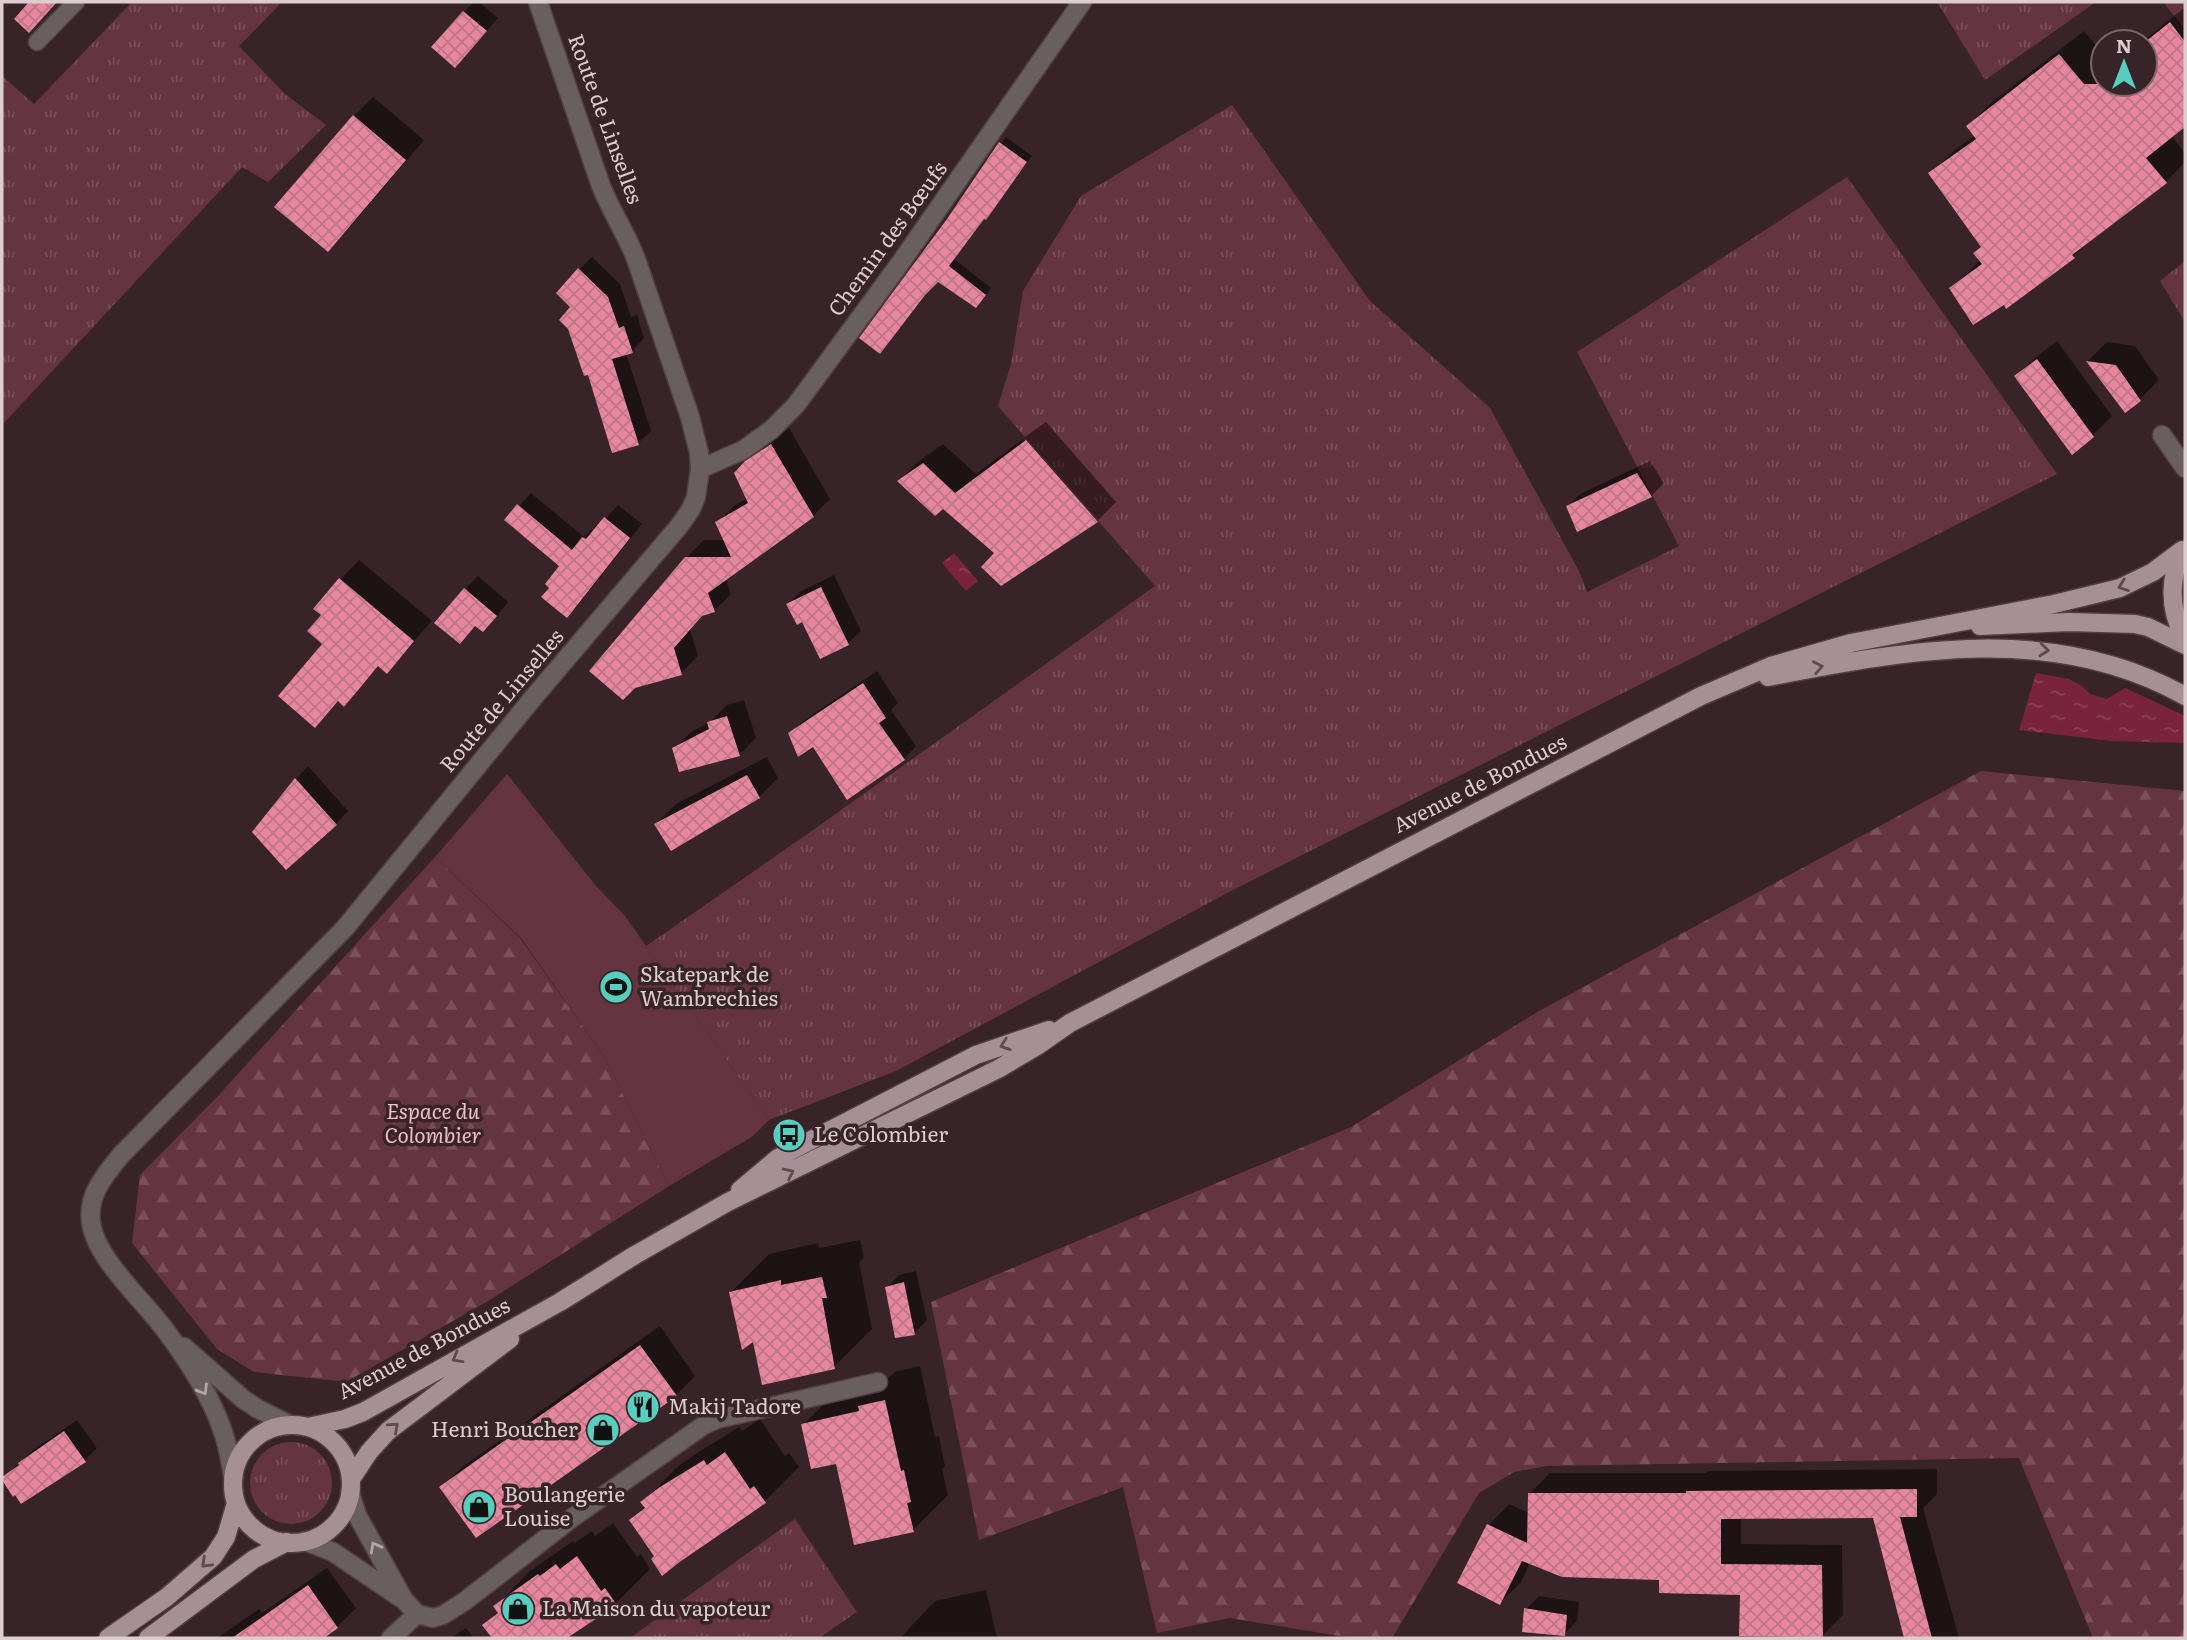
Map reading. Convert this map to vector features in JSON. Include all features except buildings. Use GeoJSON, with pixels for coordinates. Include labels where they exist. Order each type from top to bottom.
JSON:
{"type":"FeatureCollection","features":[{"type":"Feature","properties":{"kind":"main road","name":"Avenue de Bondues"},"geometry":{"type":"LineString","coordinates":[[299,1426],[345,1419],[363,1412],[560,1302],[728,1202],[765,1167],[786,1153],[976,1055],[1070,1023],[1658,717],[1727,684],[1800,656],[1851,643],[2054,604],[2120,587],[2153,572],[2183,547]]}},
{"type":"Feature","properties":{"kind":"main road"},"geometry":{"type":"LineString","coordinates":[[2183,547],[2176,565],[2172,594],[2178,624],[2185,639]]}},
{"type":"Feature","properties":{"kind":"main road","name":"Avenue de Bondues"},"geometry":{"type":"LineString","coordinates":[[1928,628],[2069,622],[2122,624],[2148,627],[2185,645]]}},
{"type":"Feature","properties":{"kind":"main road"},"geometry":{"type":"LineString","coordinates":[[1727,684],[1895,655],[2008,648],[2056,651],[2097,661],[2136,672],[2185,696]]}},
{"type":"Feature","properties":{"kind":"main road","name":"Avenue de Bondues"},"geometry":{"type":"LineString","coordinates":[[351,1486],[369,1451],[402,1420],[560,1302]]}},
{"type":"Feature","properties":{"kind":"main road"},"geometry":{"type":"LineString","coordinates":[[148,1638],[254,1559],[323,1534],[335,1524],[346,1508],[351,1486],[349,1468],[340,1449],[326,1435],[299,1426],[270,1429],[252,1439],[239,1456],[233,1476],[236,1503],[245,1519],[258,1532],[270,1538],[296,1542]]}},
{"type":"Feature","properties":{"kind":"main road"},"geometry":{"type":"LineString","coordinates":[[108,1638],[167,1597],[213,1557],[226,1537],[236,1503]]}},
{"type":"Feature","properties":{"kind":"street","name":"Route de Linselles"},"geometry":{"type":"LineString","coordinates":[[233,1476],[226,1439],[214,1409],[167,1332],[110,1263],[93,1235],[90,1220],[95,1191],[121,1155],[345,928],[533,698],[680,525],[691,509],[699,484],[699,453],[690,418],[636,259],[601,186],[538,2]]}},
{"type":"Feature","properties":{"kind":"street","name":"Chemin des Bœufs"},"geometry":{"type":"LineString","coordinates":[[700,469],[743,450],[771,430],[796,405],[901,262],[1082,2]]}},
{"type":"Feature","properties":{"kind":"street"},"geometry":{"type":"LineString","coordinates":[[2162,435],[2185,468]]}},
{"type":"Feature","properties":{"kind":"street","name":"Route de Linselles"},"geometry":{"type":"LineString","coordinates":[[167,1332],[243,1399],[258,1409],[299,1426]]}},
{"type":"Feature","properties":{"kind":"street"},"geometry":{"type":"LineString","coordinates":[[296,1542],[333,1552],[404,1600],[418,1614],[433,1618],[457,1607],[572,1518],[708,1423],[878,1381]]}},
{"type":"Feature","properties":{"kind":"street"},"geometry":{"type":"LineString","coordinates":[[351,1486],[357,1516],[404,1600]]}},
{"type":"Feature","properties":{"kind":"street"},"geometry":{"type":"LineString","coordinates":[[391,1638],[418,1614]]}},
{"type":"Feature","properties":{"kind":"lane"},"geometry":{"type":"LineString","coordinates":[[37,42],[76,2]]}},
{"type":"Feature","properties":{"kind":"green space"},"geometry":{"type":"Polygon","coordinates":[[[132,2],[282,2],[239,46],[285,94],[326,125],[268,182],[242,167],[2,425],[2,76],[34,104],[132,2]]]}},
{"type":"Feature","properties":{"kind":"green space"},"geometry":{"type":"Polygon","coordinates":[[[1937,2],[2096,2],[1985,80],[1937,2]]]}},
{"type":"Feature","properties":{"kind":"green space"},"geometry":{"type":"Polygon","coordinates":[[[2163,2],[2185,2],[2185,29],[2163,2]]]}},
{"type":"Feature","properties":{"kind":"green space"},"geometry":{"type":"Polygon","coordinates":[[[1232,105],[1370,301],[1490,408],[1579,571],[1587,592],[1679,546],[1577,352],[1847,177],[2057,474],[1231,891],[896,1071],[769,1120],[646,946],[1155,586],[998,406],[1011,364],[1023,291],[1081,196],[1232,105]]]}},
{"type":"Feature","properties":{"kind":"green space"},"geometry":{"type":"Polygon","coordinates":[[[2185,261],[2185,322],[2160,281],[2185,261]]]}},
{"type":"Feature","properties":{"kind":"green space"},"geometry":{"type":"Polygon","coordinates":[[[1981,771],[2185,791],[2185,1638],[2093,1638],[2019,1458],[1547,1466],[1514,1472],[1479,1493],[1392,1638],[1351,1638],[1230,1618],[1157,1633],[1123,1487],[979,1540],[931,1302],[1351,1127],[1539,1011],[1981,771]]]}},
{"type":"Feature","properties":{"kind":"green space","name":"Skatepark de Wambrechies"},"geometry":{"type":"Polygon","coordinates":[[[507,774],[596,886],[625,916],[769,1120],[753,1136],[669,1186],[603,1055],[521,938],[435,857],[507,774]]]}},
{"type":"Feature","properties":{"kind":"green space","name":"Espace du Colombier"},"geometry":{"type":"Polygon","coordinates":[[[435,857],[520,938],[603,1055],[669,1186],[488,1301],[346,1382],[254,1372],[217,1349],[132,1243],[140,1175],[217,1097],[435,857]]]}},
{"type":"Feature","properties":{"kind":"green space"},"geometry":{"type":"Polygon","coordinates":[[[283,1442],[299,1442],[314,1449],[325,1460],[332,1475],[329,1499],[320,1512],[299,1524],[283,1524],[268,1517],[257,1506],[250,1491],[250,1475],[257,1460],[268,1449],[283,1442]]]}},
{"type":"Feature","properties":{"kind":"green space"},"geometry":{"type":"Polygon","coordinates":[[[795,1519],[857,1612],[819,1638],[630,1638],[795,1519]]]}},
{"type":"Feature","properties":{"kind":"water"},"geometry":{"type":"Polygon","coordinates":[[[954,553],[978,581],[966,591],[942,563],[954,553]]]}},
{"type":"Feature","properties":{"kind":"water"},"geometry":{"type":"Polygon","coordinates":[[[2036,673],[2069,679],[2090,694],[2107,699],[2125,688],[2185,716],[2185,743],[2112,741],[2019,730],[2036,673]]]}},
{"type":"Feature","properties":{"kind":"place","name":"Skatepark de Wambrechies"},"geometry":{"type":"Point","coordinates":[616,987]}},
{"type":"Feature","properties":{"kind":"place","name":"Le Colombier"},"geometry":{"type":"Point","coordinates":[789,1135]}},
{"type":"Feature","properties":{"kind":"place","name":"Makij Tadore"},"geometry":{"type":"Point","coordinates":[643,1407]}},
{"type":"Feature","properties":{"kind":"place","name":"Henri Boucher"},"geometry":{"type":"Point","coordinates":[603,1430]}},
{"type":"Feature","properties":{"kind":"place","name":"Boulangerie Louise"},"geometry":{"type":"Point","coordinates":[479,1507]}},
{"type":"Feature","properties":{"kind":"place","name":"La Maison du vapoteur"},"geometry":{"type":"Point","coordinates":[518,1609]}}]}
